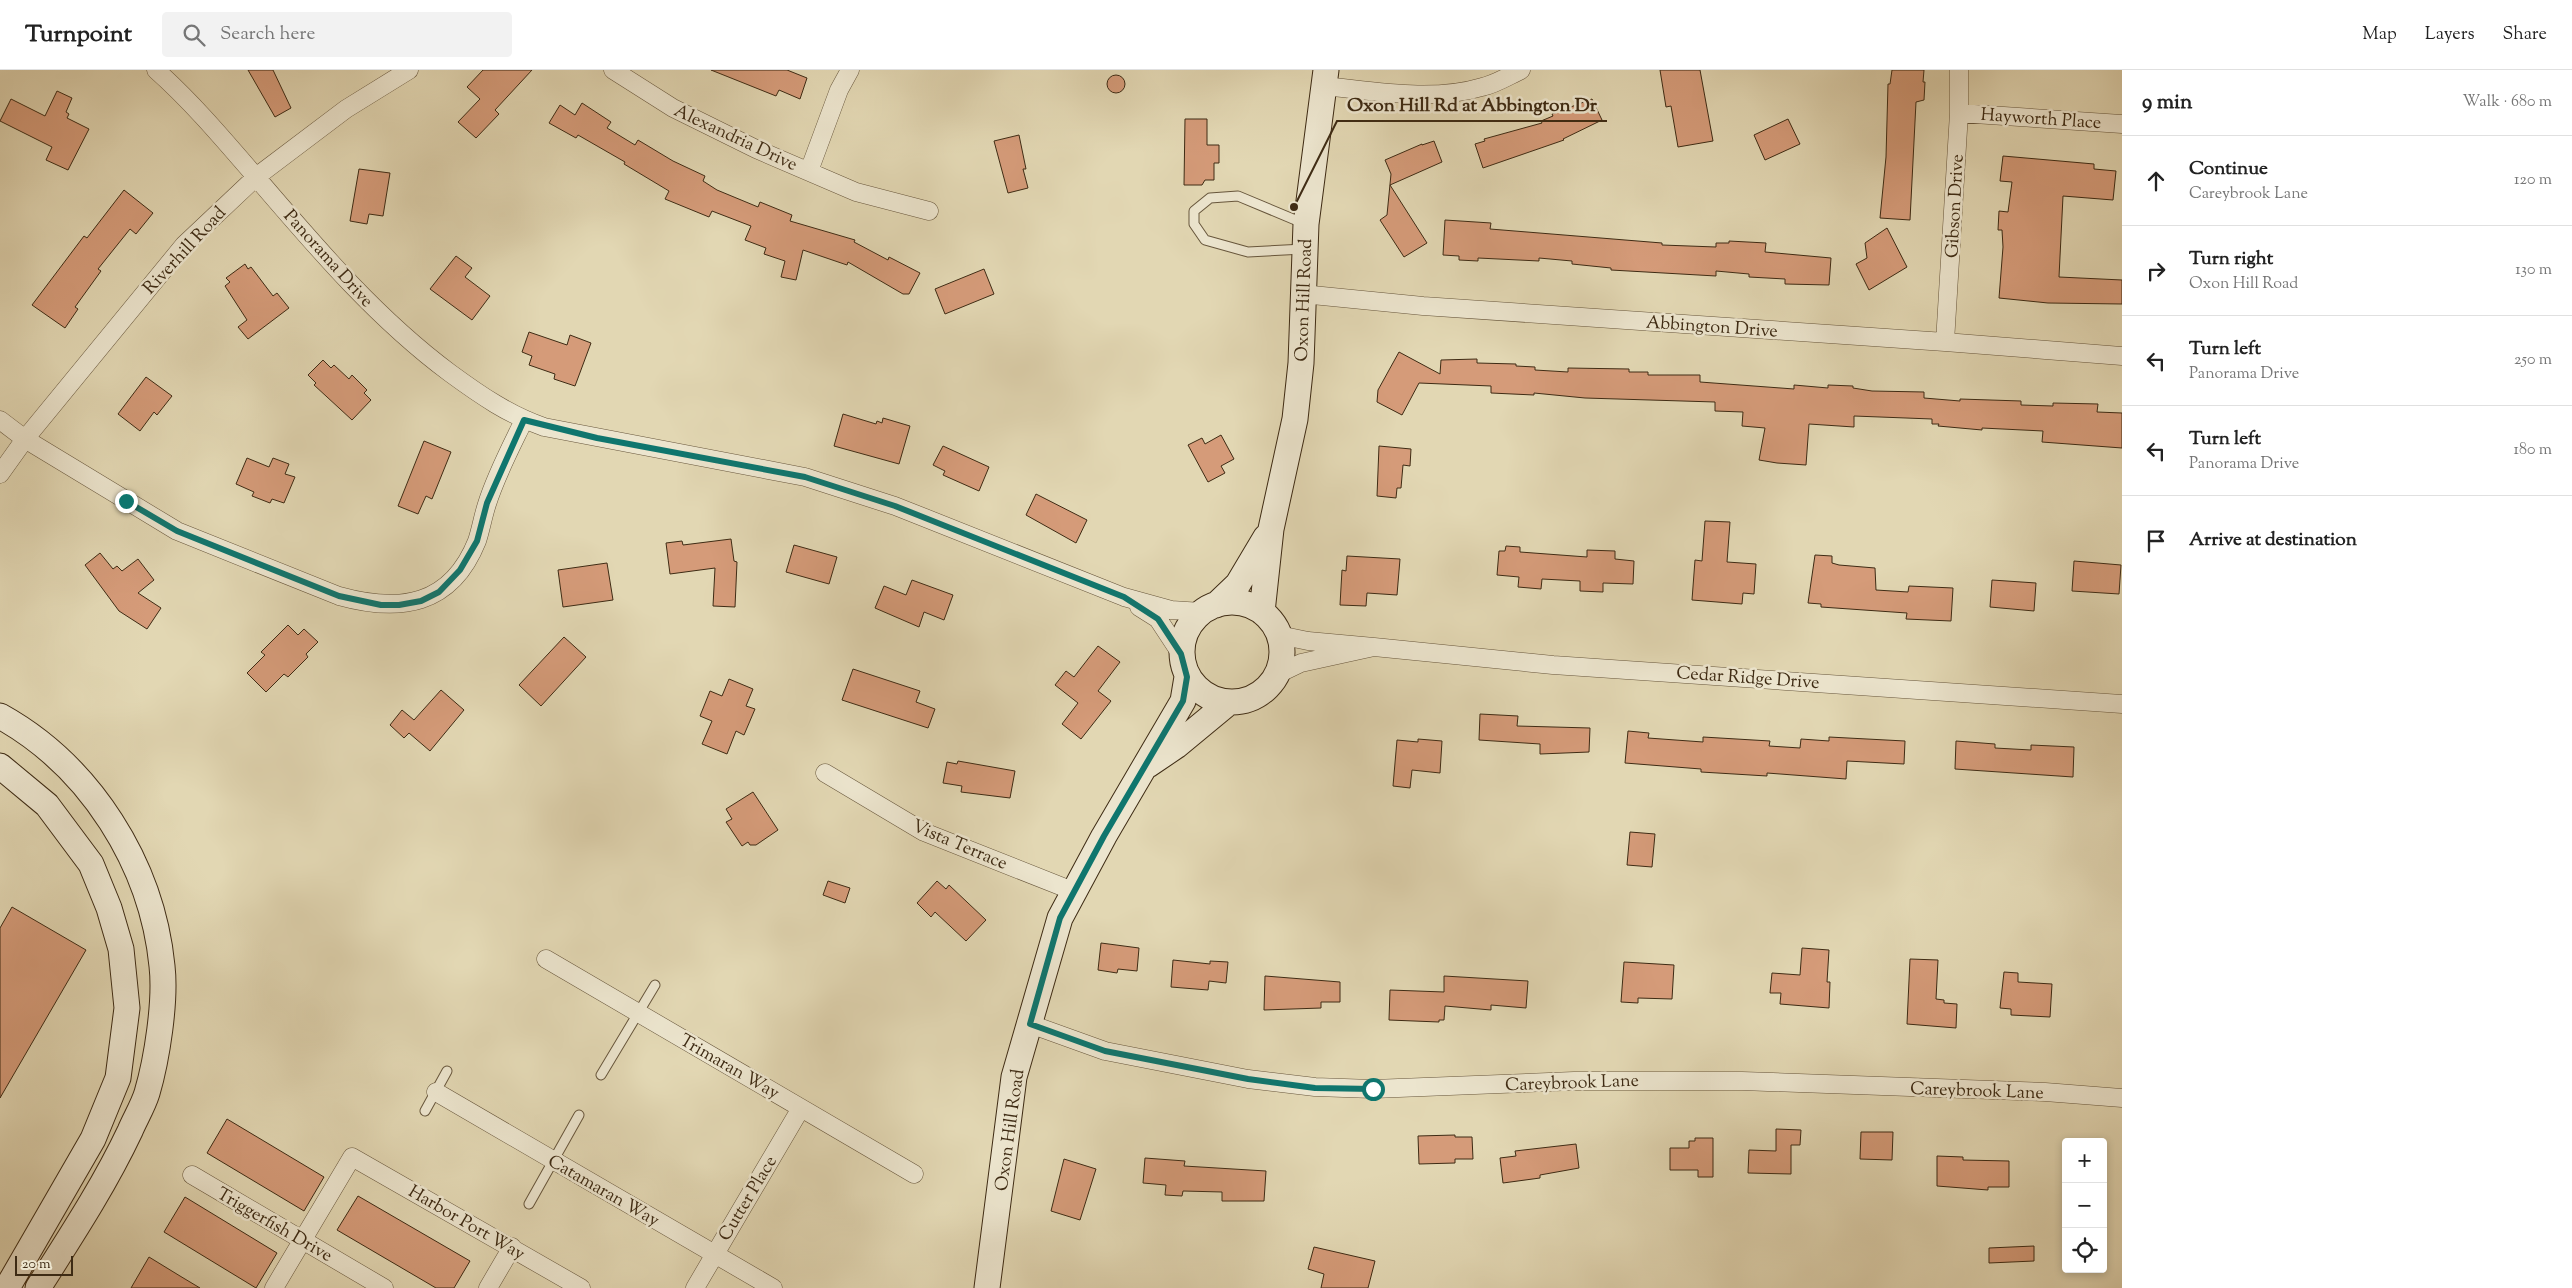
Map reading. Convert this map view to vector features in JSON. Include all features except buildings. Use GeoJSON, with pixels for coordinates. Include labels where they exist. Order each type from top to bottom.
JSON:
{"type":"FeatureCollection","features":[{"type":"Feature","properties":{"kind":"main road","name":"Oxon Hill Road"},"geometry":{"type":"LineString","coordinates":[[1262,612],[1270,528],[1295,418],[1301,363],[1306,224],[1325,78]]}},
{"type":"Feature","properties":{"kind":"main road","name":"Oxon Hill Road"},"geometry":{"type":"LineString","coordinates":[[1209,608],[1238,584],[1270,528]]}},
{"type":"Feature","properties":{"kind":"main road"},"geometry":{"type":"LineString","coordinates":[[1232,602],[1248,605],[1262,612],[1279,635],[1282,648],[1278,674],[1266,690],[1248,701],[1228,703],[1204,695],[1184,666],[1183,638],[1190,623],[1209,608],[1232,602]]}},
{"type":"Feature","properties":{"kind":"main road","name":"Oxon Hill Road"},"geometry":{"type":"LineString","coordinates":[[988,1285],[1014,1077],[1060,918],[1073,891],[1183,701],[1184,666]]}},
{"type":"Feature","properties":{"kind":"main road","name":"Oxon Hill Road"},"geometry":{"type":"LineString","coordinates":[[1144,768],[1176,746],[1228,703]]}},
{"type":"Feature","properties":{"kind":"main road"},"geometry":{"type":"LineString","coordinates":[[0,716],[28,732],[85,785],[128,848],[150,902],[162,967],[159,1038],[147,1095],[110,1173],[38,1288]]}},
{"type":"Feature","properties":{"kind":"main road"},"geometry":{"type":"LineString","coordinates":[[5,772],[47,805],[91,864],[109,908],[121,949],[127,1008],[118,1078],[93,1139],[8,1288]]}},
{"type":"Feature","properties":{"kind":"street","name":"Panorama Drive"},"geometry":{"type":"LineString","coordinates":[[156,70],[203,114],[341,274],[414,345],[483,398],[524,420],[597,438],[805,477],[895,506],[1124,597],[1171,610],[1209,608]]}},
{"type":"Feature","properties":{"kind":"street","name":"Riverhill Road"},"geometry":{"type":"LineString","coordinates":[[0,474],[25,439],[184,244],[256,177],[346,109],[409,70]]}},
{"type":"Feature","properties":{"kind":"street","name":"Alexandria Drive"},"geometry":{"type":"LineString","coordinates":[[612,70],[715,131],[873,198],[929,211]]}},
{"type":"Feature","properties":{"kind":"street"},"geometry":{"type":"LineString","coordinates":[[809,171],[839,90],[850,70]]}},
{"type":"Feature","properties":{"kind":"street"},"geometry":{"type":"LineString","coordinates":[[1325,78],[1416,94],[1451,93],[1484,87],[1521,70]]}},
{"type":"Feature","properties":{"kind":"street","name":"Gibson Drive"},"geometry":{"type":"LineString","coordinates":[[1945,342],[1959,113],[1959,70]]}},
{"type":"Feature","properties":{"kind":"street","name":"Hayworth Place"},"geometry":{"type":"LineString","coordinates":[[1959,113],[2122,124]]}},
{"type":"Feature","properties":{"kind":"street","name":"Abbington Drive"},"geometry":{"type":"LineString","coordinates":[[1302,294],[1423,306],[2122,356]]}},
{"type":"Feature","properties":{"kind":"street"},"geometry":{"type":"LineString","coordinates":[[0,420],[25,439],[177,531],[339,596],[367,603],[399,605],[421,601],[439,592],[460,570],[477,541],[487,503],[524,420]]}},
{"type":"Feature","properties":{"kind":"street","name":"Panorama Drive"},"geometry":{"type":"LineString","coordinates":[[1124,597],[1158,619],[1184,666]]}},
{"type":"Feature","properties":{"kind":"street","name":"Cedar Ridge Drive"},"geometry":{"type":"LineString","coordinates":[[1279,635],[1308,641],[1553,665],[2122,704]]}},
{"type":"Feature","properties":{"kind":"street","name":"Cedar Ridge Drive"},"geometry":{"type":"LineString","coordinates":[[1278,674],[1310,660],[1374,647]]}},
{"type":"Feature","properties":{"kind":"street","name":"Vista Terrace"},"geometry":{"type":"LineString","coordinates":[[825,773],[924,832],[1073,891]]}},
{"type":"Feature","properties":{"kind":"street","name":"Trimaran Way"},"geometry":{"type":"LineString","coordinates":[[546,959],[914,1174]]}},
{"type":"Feature","properties":{"kind":"street","name":"Careybrook Lane"},"geometry":{"type":"LineString","coordinates":[[1030,1024],[1105,1051],[1248,1079],[1315,1088],[1373,1089],[1647,1080],[1742,1081],[2045,1092],[2122,1098]]}},
{"type":"Feature","properties":{"kind":"street","name":"Catamaran Way"},"geometry":{"type":"LineString","coordinates":[[436,1092],[772,1288]]}},
{"type":"Feature","properties":{"kind":"street","name":"Cutter Place"},"geometry":{"type":"LineString","coordinates":[[695,1288],[800,1108]]}},
{"type":"Feature","properties":{"kind":"street","name":"Harbor Port Way"},"geometry":{"type":"LineString","coordinates":[[303,1240],[352,1157],[581,1288]]}},
{"type":"Feature","properties":{"kind":"street","name":"Triggerfish Drive"},"geometry":{"type":"LineString","coordinates":[[192,1175],[384,1288]]}},
{"type":"Feature","properties":{"kind":"street"},"geometry":{"type":"LineString","coordinates":[[274,1288],[303,1240]]}},
{"type":"Feature","properties":{"kind":"street"},"geometry":{"type":"LineString","coordinates":[[488,1288],[512,1247]]}},
{"type":"Feature","properties":{"kind":"lane"},"geometry":{"type":"LineString","coordinates":[[1304,249],[1248,252],[1205,240],[1194,224],[1194,211],[1210,198],[1238,196],[1306,224]]}},
{"type":"Feature","properties":{"kind":"lane"},"geometry":{"type":"LineString","coordinates":[[602,1075],[655,985]]}},
{"type":"Feature","properties":{"kind":"lane"},"geometry":{"type":"LineString","coordinates":[[426,1111],[447,1071]]}},
{"type":"Feature","properties":{"kind":"lane"},"geometry":{"type":"LineString","coordinates":[[529,1204],[578,1115]]}},
{"type":"Feature","properties":{"kind":"place","name":"Oxon Hill Rd at Abbington Dr"},"geometry":{"type":"Point","coordinates":[1294,207]}},
{"type":"Feature","properties":{"kind":"route"},"geometry":{"type":"LineString","coordinates":[[126,501],[177,531],[314,588],[353,600],[381,605],[399,605],[421,601],[439,592],[460,570],[477,541],[487,503],[507,454],[524,420],[544,427],[597,438],[805,477],[895,506],[1124,597],[1158,619],[1181,654],[1187,677],[1183,701],[1104,836],[1060,918],[1030,1024],[1105,1051],[1182,1067],[1248,1079],[1315,1088],[1373,1089]]}}]}
